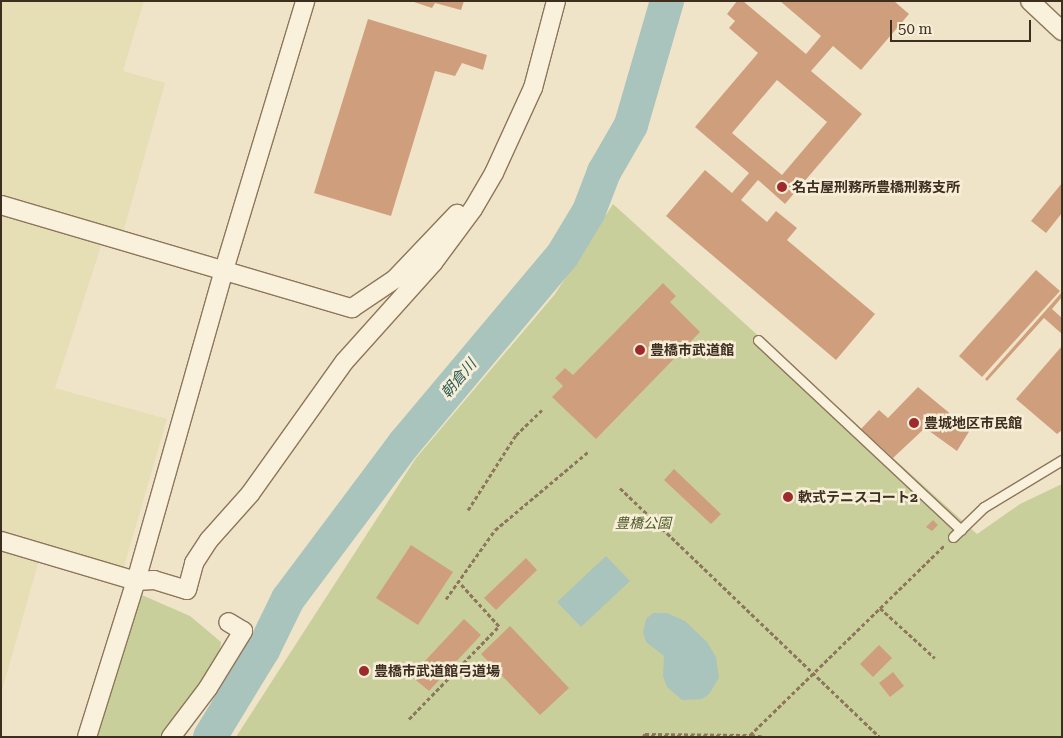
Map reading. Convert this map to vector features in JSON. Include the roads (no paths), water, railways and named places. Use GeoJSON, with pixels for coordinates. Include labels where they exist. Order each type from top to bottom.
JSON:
{"type":"FeatureCollection","features":[{"type":"Feature","properties":{"kind":"street"},"geometry":{"type":"LineString","coordinates":[[87,737],[136,581],[224,270],[305,1]]}},
{"type":"Feature","properties":{"kind":"street"},"geometry":{"type":"LineString","coordinates":[[1,541],[136,581],[154,580],[187,590],[194,563],[209,540],[250,494],[345,361],[454,237],[505,151],[534,88],[556,1]]}},
{"type":"Feature","properties":{"kind":"street"},"geometry":{"type":"LineString","coordinates":[[1030,1],[1061,30]]}},
{"type":"Feature","properties":{"kind":"street"},"geometry":{"type":"LineString","coordinates":[[1,204],[352,308],[370,298],[418,257],[469,198],[492,161],[505,151]]}},
{"type":"Feature","properties":{"kind":"street"},"geometry":{"type":"LineString","coordinates":[[171,737],[208,688],[243,630],[228,622]]}},
{"type":"Feature","properties":{"kind":"lane"},"geometry":{"type":"LineString","coordinates":[[758,340],[961,530]]}},
{"type":"Feature","properties":{"kind":"lane"},"geometry":{"type":"LineString","coordinates":[[953,537],[984,507],[1062,460]]}},
{"type":"Feature","properties":{"kind":"water"},"geometry":{"type":"Polygon","coordinates":[[[606,556],[630,581],[581,627],[557,602],[606,556]]]}},
{"type":"Feature","properties":{"kind":"water"},"geometry":{"type":"Polygon","coordinates":[[[653,613],[667,613],[685,621],[707,642],[716,657],[719,678],[709,694],[702,699],[682,700],[667,687],[663,676],[664,656],[646,642],[643,632],[646,619],[653,613]]]}},
{"type":"Feature","properties":{"kind":"waterway","name":"朝倉川"},"geometry":{"type":"LineString","coordinates":[[210,737],[263,650],[288,599],[404,444],[562,256],[589,211],[604,172],[631,125],[667,1]]}},
{"type":"Feature","properties":{"kind":"place","name":"名古屋刑務所豊橋刑務支所"},"geometry":{"type":"Point","coordinates":[782,187]}},
{"type":"Feature","properties":{"kind":"place","name":"豊橋市武道館"},"geometry":{"type":"Point","coordinates":[640,350]}},
{"type":"Feature","properties":{"kind":"place","name":"豊城地区市民館"},"geometry":{"type":"Point","coordinates":[914,423]}},
{"type":"Feature","properties":{"kind":"place","name":"軟式テニスコート2"},"geometry":{"type":"Point","coordinates":[788,497]}},
{"type":"Feature","properties":{"kind":"place","name":"豊橋市武道館弓道場"},"geometry":{"type":"Point","coordinates":[364,671]}},
{"type":"Feature","properties":{"kind":"park label","name":"豊橋公園"},"geometry":{"type":"Point","coordinates":[643,523]}}]}
